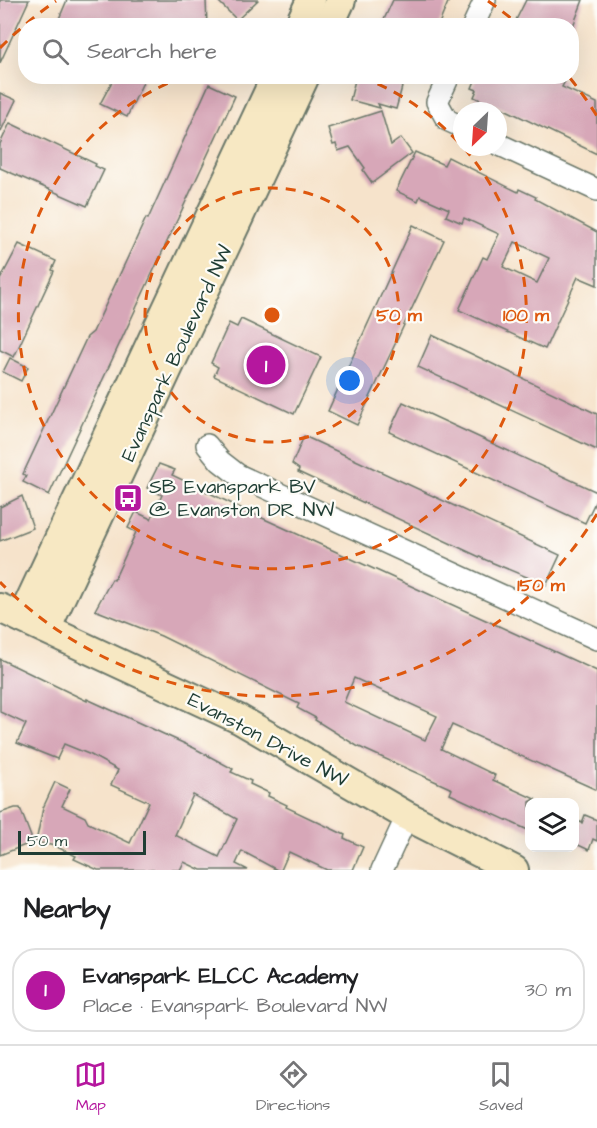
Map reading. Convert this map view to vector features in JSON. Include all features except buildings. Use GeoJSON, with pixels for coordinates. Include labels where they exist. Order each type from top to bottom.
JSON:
{"type":"FeatureCollection","features":[{"type":"Feature","properties":{"kind":"street"},"geometry":{"type":"LineString","coordinates":[[303,18],[311,0]]}},
{"type":"Feature","properties":{"kind":"street"},"geometry":{"type":"LineString","coordinates":[[333,18],[341,0]]}},
{"type":"Feature","properties":{"kind":"street"},"geometry":{"type":"LineString","coordinates":[[477,18],[485,0]]}},
{"type":"Feature","properties":{"kind":"street","name":"Evanspark Boulevard NW"},"geometry":{"type":"LineString","coordinates":[[23,619],[272,84]]}},
{"type":"Feature","properties":{"kind":"street","name":"Evanspark Boulevard NW"},"geometry":{"type":"LineString","coordinates":[[23,619],[301,84]]}},
{"type":"Feature","properties":{"kind":"street"},"geometry":{"type":"LineString","coordinates":[[445,84],[437,102],[447,120],[453,123]]}},
{"type":"Feature","properties":{"kind":"street"},"geometry":{"type":"LineString","coordinates":[[507,148],[597,190]]}},
{"type":"Feature","properties":{"kind":"street"},"geometry":{"type":"LineString","coordinates":[[207,445],[220,461],[238,475],[597,639]]}},
{"type":"Feature","properties":{"kind":"street","name":"Evanston Drive NW"},"geometry":{"type":"LineString","coordinates":[[23,619],[239,719],[407,816],[507,865],[536,870]]}},
{"type":"Feature","properties":{"kind":"street"},"geometry":{"type":"LineString","coordinates":[[382,870],[407,816]]}},
{"type":"Feature","properties":{"kind":"place","name":"Evanspark ELCC Academy"},"geometry":{"type":"Point","coordinates":[266,365]}},
{"type":"Feature","properties":{"kind":"place","name":"SB Evanspark BV @ Evanston DR NW"},"geometry":{"type":"Point","coordinates":[128,498]}}]}
